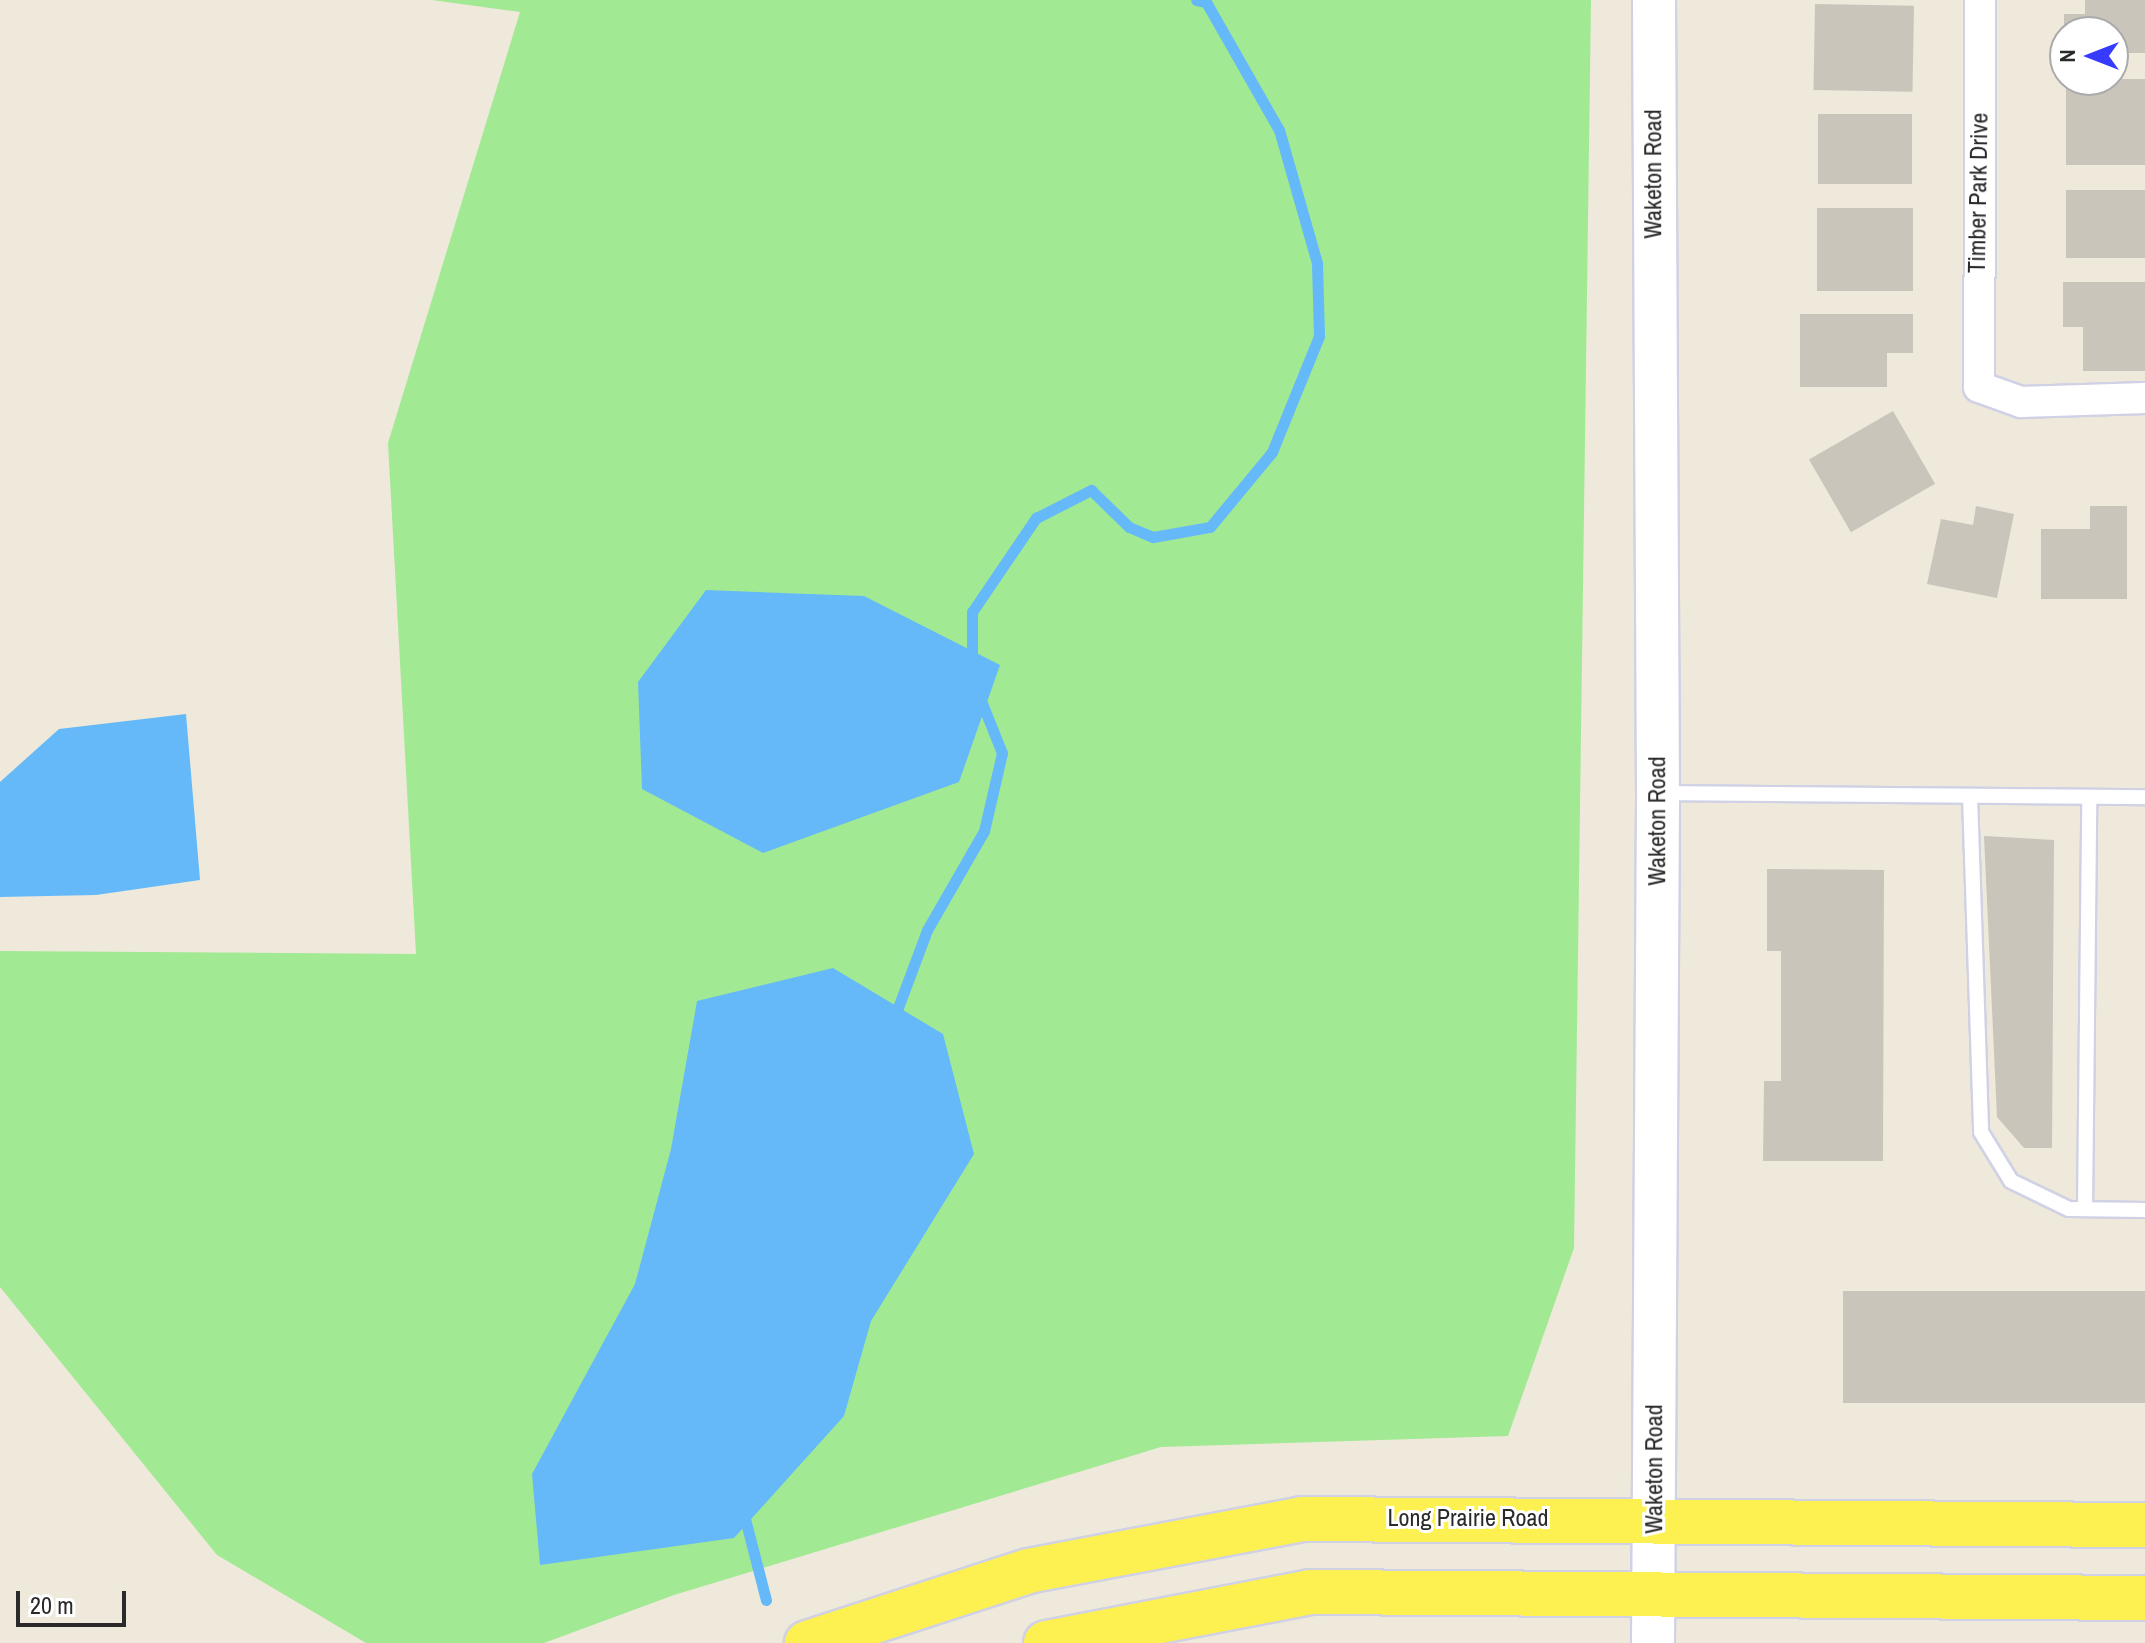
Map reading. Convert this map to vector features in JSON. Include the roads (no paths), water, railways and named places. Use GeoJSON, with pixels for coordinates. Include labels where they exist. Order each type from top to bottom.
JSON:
{"type":"FeatureCollection","features":[{"type":"Feature","properties":{"kind":"main road","name":"Long Prairie Road"},"geometry":{"type":"LineString","coordinates":[[807,1643],[1028,1571],[1302,1519],[1653,1517],[2145,1525]]}},
{"type":"Feature","properties":{"kind":"main road"},"geometry":{"type":"LineString","coordinates":[[1046,1643],[1310,1592],[1653,1591],[2145,1598]]}},
{"type":"Feature","properties":{"kind":"street","name":"Waketon Road"},"geometry":{"type":"LineString","coordinates":[[1653,1643],[1658,793],[1654,0]]}},
{"type":"Feature","properties":{"kind":"street","name":"Timber Park Drive"},"geometry":{"type":"LineString","coordinates":[[1980,0],[1979,387],[2021,402],[2145,398]]}},
{"type":"Feature","properties":{"kind":"lane"},"geometry":{"type":"LineString","coordinates":[[1658,793],[2145,797]]}},
{"type":"Feature","properties":{"kind":"lane"},"geometry":{"type":"LineString","coordinates":[[1970,796],[1981,1132],[2011,1181],[2069,1209],[2145,1210]]}},
{"type":"Feature","properties":{"kind":"lane"},"geometry":{"type":"LineString","coordinates":[[2085,1209],[2089,797]]}},
{"type":"Feature","properties":{"kind":"water"},"geometry":{"type":"Polygon","coordinates":[[[706,590],[864,596],[1000,665],[959,782],[763,853],[642,789],[638,682],[706,590]]]}},
{"type":"Feature","properties":{"kind":"water"},"geometry":{"type":"Polygon","coordinates":[[[186,714],[200,880],[96,895],[0,897],[0,782],[59,729],[186,714]]]}},
{"type":"Feature","properties":{"kind":"water"},"geometry":{"type":"Polygon","coordinates":[[[833,968],[943,1034],[974,1154],[871,1321],[844,1416],[734,1538],[540,1565],[532,1474],[635,1284],[671,1149],[697,1001],[833,968]]]}},
{"type":"Feature","properties":{"kind":"waterway"},"geometry":{"type":"LineString","coordinates":[[972,662],[972,612],[1036,518],[1091,490],[1129,527],[1153,537],[1210,527],[1272,452],[1319,336],[1317,263],[1279,130],[1206,2],[1196,0]]}},
{"type":"Feature","properties":{"kind":"waterway"},"geometry":{"type":"LineString","coordinates":[[893,1021],[927,930],[984,831],[1002,753],[980,698]]}},
{"type":"Feature","properties":{"kind":"waterway"},"geometry":{"type":"LineString","coordinates":[[743,1511],[766,1600]]}}]}
